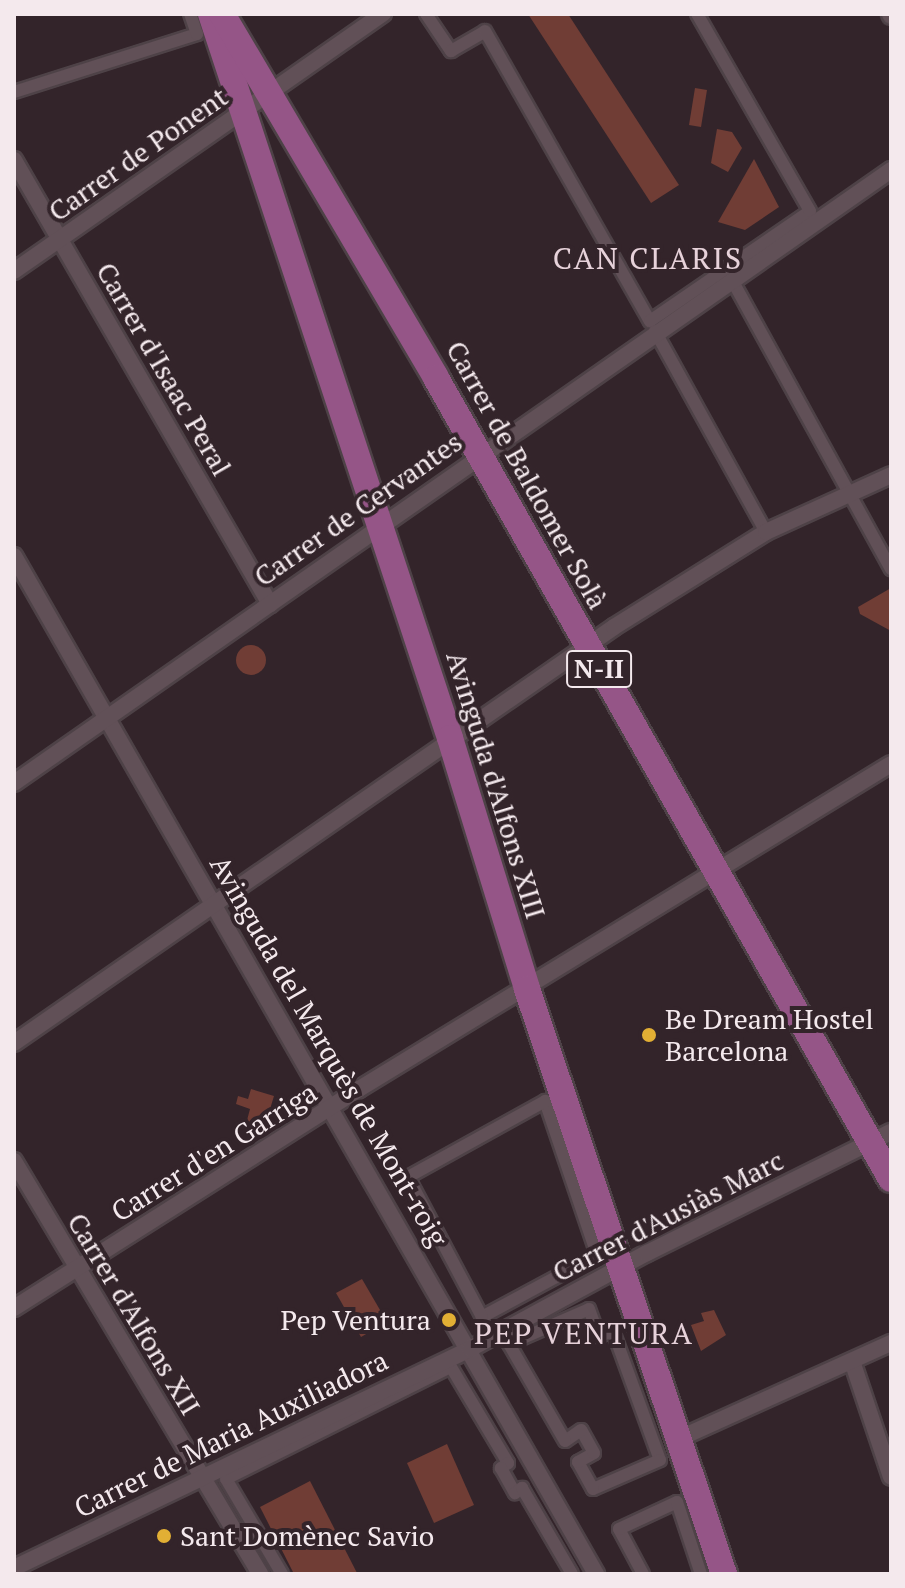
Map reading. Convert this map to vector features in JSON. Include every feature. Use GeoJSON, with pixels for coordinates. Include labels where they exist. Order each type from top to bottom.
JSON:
{"type":"FeatureCollection","features":[{"type":"Feature","properties":{"kind":"main road","name":"Avinguda d'Alfons XIII"},"geometry":{"type":"LineString","coordinates":[[211,14],[255,105],[378,527],[450,738],[527,989],[618,1268],[724,1574]]}},
{"type":"Feature","properties":{"kind":"main road","name":"Carrer de Baldomer Solà"},"geometry":{"type":"LineString","coordinates":[[222,14],[255,105],[286,120],[716,873],[880,1138],[891,1179]]}},
{"type":"Feature","properties":{"kind":"street"},"geometry":{"type":"LineString","coordinates":[[14,92],[197,34],[190,14]]}},
{"type":"Feature","properties":{"kind":"street","name":"Carrer de Ponent"},"geometry":{"type":"LineString","coordinates":[[14,271],[383,14]]}},
{"type":"Feature","properties":{"kind":"street"},"geometry":{"type":"LineString","coordinates":[[426,14],[451,51],[485,31],[650,321],[810,211],[697,14]]}},
{"type":"Feature","properties":{"kind":"street","name":"Carrer d'Isaac Peral"},"geometry":{"type":"LineString","coordinates":[[14,160],[270,604]]}},
{"type":"Feature","properties":{"kind":"street","name":"Carrer de Cervantes"},"geometry":{"type":"LineString","coordinates":[[14,783],[655,331],[891,170]]}},
{"type":"Feature","properties":{"kind":"street"},"geometry":{"type":"LineString","coordinates":[[732,280],[852,492],[891,569]]}},
{"type":"Feature","properties":{"kind":"street"},"geometry":{"type":"LineString","coordinates":[[655,331],[766,532]]}},
{"type":"Feature","properties":{"kind":"street"},"geometry":{"type":"LineString","coordinates":[[14,1043],[586,646],[766,532],[891,475]]}},
{"type":"Feature","properties":{"kind":"street","name":"Avinguda del Marquès de Mont-roig"},"geometry":{"type":"LineString","coordinates":[[14,556],[596,1574]]}},
{"type":"Feature","properties":{"kind":"street","name":"Carrer d'en Garriga"},"geometry":{"type":"LineString","coordinates":[[14,1308],[891,764]]}},
{"type":"Feature","properties":{"kind":"street"},"geometry":{"type":"LineString","coordinates":[[545,1101],[597,1255],[482,1317],[408,1177],[545,1101]]}},
{"type":"Feature","properties":{"kind":"street","name":"Carrer d'Ausiàs Marc"},"geometry":{"type":"LineString","coordinates":[[470,1349],[618,1268],[880,1138]]}},
{"type":"Feature","properties":{"kind":"street","name":"Carrer d'Alfons XII"},"geometry":{"type":"LineString","coordinates":[[14,1161],[260,1574]]}},
{"type":"Feature","properties":{"kind":"street"},"geometry":{"type":"LineString","coordinates":[[589,1309],[599,1336],[613,1331],[660,1460],[593,1489],[578,1462],[594,1453],[581,1430],[565,1441],[509,1344],[589,1309]]}},
{"type":"Feature","properties":{"kind":"street"},"geometry":{"type":"LineString","coordinates":[[678,1439],[891,1343]]}},
{"type":"Feature","properties":{"kind":"street","name":"Carrer de Maria Auxiliadora"},"geometry":{"type":"LineString","coordinates":[[14,1568],[200,1476],[470,1349]]}},
{"type":"Feature","properties":{"kind":"street"},"geometry":{"type":"LineString","coordinates":[[852,1361],[891,1477]]}},
{"type":"Feature","properties":{"kind":"street"},"geometry":{"type":"LineString","coordinates":[[282,1574],[226,1479],[451,1367],[508,1463],[501,1468],[515,1493],[522,1488],[572,1574]]}},
{"type":"Feature","properties":{"kind":"street"},"geometry":{"type":"LineString","coordinates":[[643,1574],[619,1529],[677,1502],[701,1574]]}},
{"type":"Feature","properties":{"kind":"shaded area"},"geometry":{"type":"Polygon","coordinates":[[[528,14],[568,14],[679,185],[651,203],[528,14]]]}},
{"type":"Feature","properties":{"kind":"shaded area"},"geometry":{"type":"Polygon","coordinates":[[[695,88],[707,90],[701,127],[689,125],[695,88]]]}},
{"type":"Feature","properties":{"kind":"shaded area"},"geometry":{"type":"Polygon","coordinates":[[[717,129],[732,132],[742,148],[728,172],[711,163],[717,129]]]}},
{"type":"Feature","properties":{"kind":"shaded area"},"geometry":{"type":"Polygon","coordinates":[[[754,159],[779,207],[745,230],[718,222],[754,159]]]}},
{"type":"Feature","properties":{"kind":"shaded area"},"geometry":{"type":"Polygon","coordinates":[[[891,588],[891,631],[860,614],[858,607],[891,588]]]}},
{"type":"Feature","properties":{"kind":"shaded area"},"geometry":{"type":"Polygon","coordinates":[[[251,645],[262,649],[266,660],[262,671],[251,675],[240,671],[236,660],[240,649],[251,645]]]}},
{"type":"Feature","properties":{"kind":"shaded area"},"geometry":{"type":"Polygon","coordinates":[[[251,1089],[274,1096],[267,1119],[258,1117],[255,1127],[246,1124],[250,1109],[236,1104],[238,1096],[248,1099],[251,1089]]]}},
{"type":"Feature","properties":{"kind":"shaded area"},"geometry":{"type":"Polygon","coordinates":[[[362,1279],[387,1322],[361,1337],[336,1293],[362,1279]]]}},
{"type":"Feature","properties":{"kind":"shaded area"},"geometry":{"type":"Polygon","coordinates":[[[714,1310],[726,1335],[701,1351],[691,1325],[704,1321],[701,1313],[714,1310]]]}},
{"type":"Feature","properties":{"kind":"shaded area"},"geometry":{"type":"Polygon","coordinates":[[[447,1444],[474,1505],[434,1523],[407,1463],[447,1444]]]}},
{"type":"Feature","properties":{"kind":"shaded area"},"geometry":{"type":"Polygon","coordinates":[[[310,1481],[357,1573],[294,1574],[260,1507],[310,1481]]]}},
{"type":"Feature","properties":{"kind":"place","name":"Be Dream Hostel Barcelona"},"geometry":{"type":"Point","coordinates":[649,1035]}},
{"type":"Feature","properties":{"kind":"place","name":"Pep Ventura"},"geometry":{"type":"Point","coordinates":[449,1320]}},
{"type":"Feature","properties":{"kind":"place","name":"Sant Domènec Savio"},"geometry":{"type":"Point","coordinates":[164,1536]}},
{"type":"Feature","properties":{"kind":"district","name":"CAN CLARIS"},"geometry":{"type":"Point","coordinates":[648,258]}},
{"type":"Feature","properties":{"kind":"district","name":"PEP VENTURA"},"geometry":{"type":"Point","coordinates":[584,1333]}}]}
